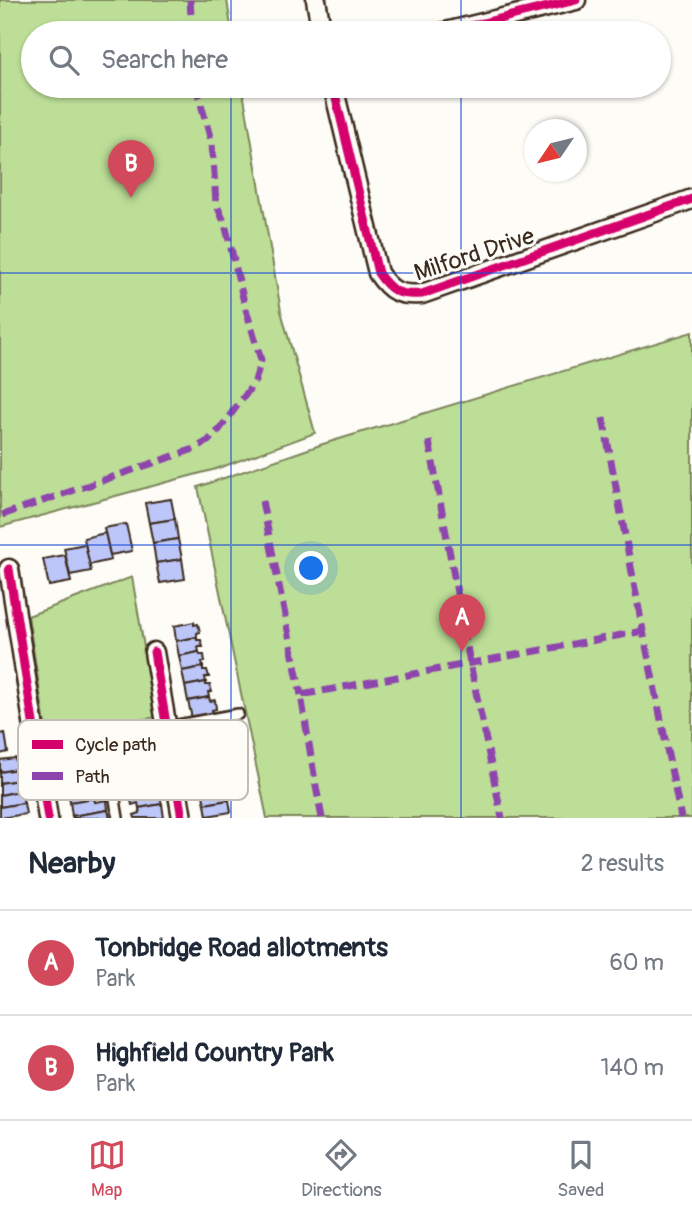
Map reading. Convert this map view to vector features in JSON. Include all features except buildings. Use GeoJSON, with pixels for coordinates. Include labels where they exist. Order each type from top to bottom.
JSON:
{"type":"FeatureCollection","features":[{"type":"Feature","properties":{"kind":"street"},"geometry":{"type":"LineString","coordinates":[[316,0],[320,21]]}},
{"type":"Feature","properties":{"kind":"street"},"geometry":{"type":"LineString","coordinates":[[491,21],[576,0]]}},
{"type":"Feature","properties":{"kind":"street","name":"Milford Drive"},"geometry":{"type":"LineString","coordinates":[[336,98],[378,273],[386,286],[397,292],[422,294],[692,199]]}},
{"type":"Feature","properties":{"kind":"street"},"geometry":{"type":"LineString","coordinates":[[9,569],[33,720]]}},
{"type":"Feature","properties":{"kind":"street"},"geometry":{"type":"LineString","coordinates":[[154,652],[166,720]]}},
{"type":"Feature","properties":{"kind":"street"},"geometry":{"type":"LineString","coordinates":[[45,800],[48,818]]}},
{"type":"Feature","properties":{"kind":"street"},"geometry":{"type":"LineString","coordinates":[[179,800],[182,818]]}},
{"type":"Feature","properties":{"kind":"lane"},"geometry":{"type":"LineString","coordinates":[[205,720],[238,714]]}},
{"type":"Feature","properties":{"kind":"lane"},"geometry":{"type":"LineString","coordinates":[[115,800],[118,818]]}},
{"type":"Feature","properties":{"kind":"green space"},"geometry":{"type":"Polygon","coordinates":[[[0,0],[227,0],[230,21],[21,21],[21,98],[244,98],[281,311],[315,433],[216,469],[0,527],[0,0]]]}},
{"type":"Feature","properties":{"kind":"green space"},"geometry":{"type":"Polygon","coordinates":[[[692,332],[692,818],[267,818],[198,487],[323,444],[692,332]]]}},
{"type":"Feature","properties":{"kind":"green space"},"geometry":{"type":"Polygon","coordinates":[[[132,577],[156,717],[140,720],[44,720],[28,616],[132,577]]]}},
{"type":"Feature","properties":{"kind":"marked path"},"geometry":{"type":"LineString","coordinates":[[190,0],[191,21]]}},
{"type":"Feature","properties":{"kind":"marked path"},"geometry":{"type":"LineString","coordinates":[[2,515],[194,449],[208,441],[219,430],[255,381],[261,360],[225,224],[216,203],[212,144],[199,98]]}},
{"type":"Feature","properties":{"kind":"marked path"},"geometry":{"type":"LineString","coordinates":[[603,418],[681,818]]}},
{"type":"Feature","properties":{"kind":"marked path"},"geometry":{"type":"LineString","coordinates":[[429,441],[502,818]]}},
{"type":"Feature","properties":{"kind":"marked path"},"geometry":{"type":"LineString","coordinates":[[262,501],[301,695]]}},
{"type":"Feature","properties":{"kind":"marked path"},"geometry":{"type":"LineString","coordinates":[[322,818],[301,695],[643,631]]}},
{"type":"Feature","properties":{"kind":"cycle path"},"geometry":{"type":"LineString","coordinates":[[491,21],[576,0]]}},
{"type":"Feature","properties":{"kind":"cycle path"},"geometry":{"type":"LineString","coordinates":[[336,98],[378,273],[391,288],[401,293],[422,294],[692,199]]}},
{"type":"Feature","properties":{"kind":"cycle path"},"geometry":{"type":"LineString","coordinates":[[9,569],[33,720]]}},
{"type":"Feature","properties":{"kind":"cycle path"},"geometry":{"type":"LineString","coordinates":[[154,652],[165,720]]}},
{"type":"Feature","properties":{"kind":"cycle path"},"geometry":{"type":"LineString","coordinates":[[45,800],[48,818]]}},
{"type":"Feature","properties":{"kind":"cycle path"},"geometry":{"type":"LineString","coordinates":[[179,800],[182,818]]}},
{"type":"Feature","properties":{"kind":"place","name":"Highfield Country Park"},"geometry":{"type":"Point","coordinates":[131,198]}},
{"type":"Feature","properties":{"kind":"place","name":"Tonbridge Road allotments"},"geometry":{"type":"Point","coordinates":[462,652]}}]}
